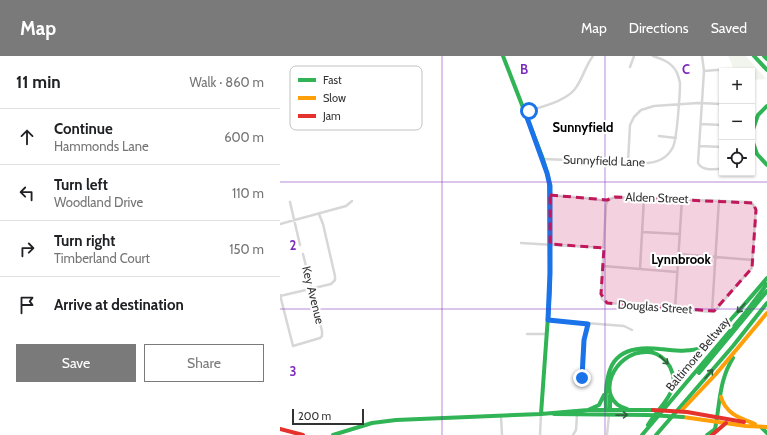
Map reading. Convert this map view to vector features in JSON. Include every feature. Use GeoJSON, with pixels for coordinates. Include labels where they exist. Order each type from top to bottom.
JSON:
{"type":"FeatureCollection","features":[{"type":"Feature","properties":{"kind":"main road"},"geometry":{"type":"LineString","coordinates":[[503,56],[543,159],[549,180],[550,280],[548,334],[541,414]]}},
{"type":"Feature","properties":{"kind":"main road"},"geometry":{"type":"LineString","coordinates":[[754,56],[767,70]]}},
{"type":"Feature","properties":{"kind":"main road"},"geometry":{"type":"LineString","coordinates":[[764,56],[767,59]]}},
{"type":"Feature","properties":{"kind":"main road"},"geometry":{"type":"LineString","coordinates":[[755,124],[758,115],[767,106]]}},
{"type":"Feature","properties":{"kind":"main road"},"geometry":{"type":"LineString","coordinates":[[755,151],[767,165]]}},
{"type":"Feature","properties":{"kind":"main road"},"geometry":{"type":"LineString","coordinates":[[588,410],[595,408],[604,398],[606,377],[612,363],[620,355],[629,350],[642,347],[684,351],[701,347],[711,341],[767,278]]}},
{"type":"Feature","properties":{"kind":"main road","name":"Baltimore Beltway"},"geometry":{"type":"LineString","coordinates":[[642,435],[746,312],[767,284]]}},
{"type":"Feature","properties":{"kind":"main road"},"geometry":{"type":"LineString","coordinates":[[676,396],[706,366],[767,291]]}},
{"type":"Feature","properties":{"kind":"main road"},"geometry":{"type":"LineString","coordinates":[[657,435],[733,346],[767,303]]}},
{"type":"Feature","properties":{"kind":"main road","name":"Baltimore Beltway"},"geometry":{"type":"LineString","coordinates":[[657,435],[716,374],[767,312]]}},
{"type":"Feature","properties":{"kind":"main road"},"geometry":{"type":"LineString","coordinates":[[707,435],[714,431],[723,376],[728,366],[760,321]]}},
{"type":"Feature","properties":{"kind":"main road"},"geometry":{"type":"LineString","coordinates":[[608,410],[610,380],[613,371],[619,362],[627,356],[638,352],[656,354],[667,362],[673,374],[672,388],[667,399],[651,420],[646,431]]}},
{"type":"Feature","properties":{"kind":"main road"},"geometry":{"type":"LineString","coordinates":[[605,388],[610,415]]}},
{"type":"Feature","properties":{"kind":"main road"},"geometry":{"type":"LineString","coordinates":[[610,391],[616,405],[627,409]]}},
{"type":"Feature","properties":{"kind":"main road"},"geometry":{"type":"LineString","coordinates":[[720,392],[723,405],[729,413],[757,425],[764,429],[767,434]]}},
{"type":"Feature","properties":{"kind":"main road"},"geometry":{"type":"LineString","coordinates":[[541,414],[588,410],[653,410],[717,416],[767,427]]}},
{"type":"Feature","properties":{"kind":"main road"},"geometry":{"type":"LineString","coordinates":[[334,435],[372,423],[384,421],[541,414],[648,415],[757,425]]}},
{"type":"Feature","properties":{"kind":"main road"},"geometry":{"type":"LineString","coordinates":[[712,435],[718,432],[726,423]]}},
{"type":"Feature","properties":{"kind":"main road"},"geometry":{"type":"LineString","coordinates":[[280,429],[302,435]]}},
{"type":"Feature","properties":{"kind":"street"},"geometry":{"type":"LineString","coordinates":[[525,112],[571,94],[593,56]]}},
{"type":"Feature","properties":{"kind":"street"},"geometry":{"type":"LineString","coordinates":[[630,67],[634,56]]}},
{"type":"Feature","properties":{"kind":"street","name":"Sunnyfield Lane"},"geometry":{"type":"LineString","coordinates":[[543,159],[648,163],[663,159],[671,151],[676,138],[680,80],[676,70],[668,62],[653,56]]}},
{"type":"Feature","properties":{"kind":"street"},"geometry":{"type":"LineString","coordinates":[[702,56],[704,71],[698,163],[704,168],[719,169]]}},
{"type":"Feature","properties":{"kind":"street"},"geometry":{"type":"LineString","coordinates":[[704,71],[719,70]]}},
{"type":"Feature","properties":{"kind":"street"},"geometry":{"type":"LineString","coordinates":[[628,162],[630,129],[632,121],[637,113],[649,106],[702,103],[719,104]]}},
{"type":"Feature","properties":{"kind":"street"},"geometry":{"type":"LineString","coordinates":[[701,124],[719,125]]}},
{"type":"Feature","properties":{"kind":"street"},"geometry":{"type":"LineString","coordinates":[[659,136],[676,138]]}},
{"type":"Feature","properties":{"kind":"street"},"geometry":{"type":"LineString","coordinates":[[699,146],[719,147]]}},
{"type":"Feature","properties":{"kind":"street","name":"Alden Street"},"geometry":{"type":"LineString","coordinates":[[550,195],[607,201],[615,197],[748,201],[753,203],[756,210],[753,260]]}},
{"type":"Feature","properties":{"kind":"street"},"geometry":{"type":"LineString","coordinates":[[640,269],[644,198]]}},
{"type":"Feature","properties":{"kind":"street"},"geometry":{"type":"LineString","coordinates":[[675,309],[682,199]]}},
{"type":"Feature","properties":{"kind":"street"},"geometry":{"type":"LineString","coordinates":[[712,312],[719,200]]}},
{"type":"Feature","properties":{"kind":"street"},"geometry":{"type":"LineString","coordinates":[[280,224],[346,206],[352,201]]}},
{"type":"Feature","properties":{"kind":"street"},"geometry":{"type":"LineString","coordinates":[[521,243],[604,248],[607,201]]}},
{"type":"Feature","properties":{"kind":"street"},"geometry":{"type":"LineString","coordinates":[[290,202],[300,244]]}},
{"type":"Feature","properties":{"kind":"street"},"geometry":{"type":"LineString","coordinates":[[280,296],[330,284],[335,280],[325,232],[319,214]]}},
{"type":"Feature","properties":{"kind":"street"},"geometry":{"type":"LineString","coordinates":[[642,232],[680,234]]}},
{"type":"Feature","properties":{"kind":"street","name":"Douglas Street"},"geometry":{"type":"LineString","coordinates":[[604,248],[602,297],[607,303],[712,312]]}},
{"type":"Feature","properties":{"kind":"street","name":"Key Avenue"},"geometry":{"type":"LineString","coordinates":[[280,296],[293,346],[318,340],[322,336],[322,331],[303,254]]}},
{"type":"Feature","properties":{"kind":"street"},"geometry":{"type":"LineString","coordinates":[[678,254],[753,260],[752,269],[716,310],[712,312]]}},
{"type":"Feature","properties":{"kind":"street"},"geometry":{"type":"LineString","coordinates":[[603,266],[677,272]]}},
{"type":"Feature","properties":{"kind":"street"},"geometry":{"type":"LineString","coordinates":[[548,320],[624,326],[632,330]]}},
{"type":"Feature","properties":{"kind":"street"},"geometry":{"type":"LineString","coordinates":[[584,382],[581,373],[584,340],[588,324]]}},
{"type":"Feature","properties":{"kind":"street"},"geometry":{"type":"LineString","coordinates":[[527,334],[548,334]]}},
{"type":"Feature","properties":{"kind":"street"},"geometry":{"type":"LineString","coordinates":[[540,435],[541,414]]}},
{"type":"Feature","properties":{"kind":"street"},"geometry":{"type":"LineString","coordinates":[[501,415],[502,435]]}},
{"type":"Feature","properties":{"kind":"street"},"geometry":{"type":"LineString","coordinates":[[573,435],[577,415]]}},
{"type":"Feature","properties":{"kind":"street"},"geometry":{"type":"LineString","coordinates":[[607,435],[610,415]]}},
{"type":"Feature","properties":{"kind":"highlighted area"},"geometry":{"type":"Polygon","coordinates":[[[550,195],[607,200],[615,197],[753,203],[756,210],[752,268],[714,311],[607,303],[601,294],[604,248],[550,244],[550,195]]]}},
{"type":"Feature","properties":{"kind":"shaded area"},"geometry":{"type":"Polygon","coordinates":[[[728,56],[746,56],[766,79],[755,80],[755,68],[733,68],[728,56]]]}},
{"type":"Feature","properties":{"kind":"traffic: fast"},"geometry":{"type":"LineString","coordinates":[[503,56],[543,159],[549,180],[550,288],[541,414]]}},
{"type":"Feature","properties":{"kind":"traffic: fast"},"geometry":{"type":"LineString","coordinates":[[754,56],[767,70]]}},
{"type":"Feature","properties":{"kind":"traffic: fast"},"geometry":{"type":"LineString","coordinates":[[764,56],[767,59]]}},
{"type":"Feature","properties":{"kind":"traffic: fast"},"geometry":{"type":"LineString","coordinates":[[755,124],[758,115],[767,106]]}},
{"type":"Feature","properties":{"kind":"traffic: fast"},"geometry":{"type":"LineString","coordinates":[[755,148],[757,154],[767,165]]}},
{"type":"Feature","properties":{"kind":"traffic: fast"},"geometry":{"type":"LineString","coordinates":[[606,410],[607,382],[614,362],[621,355],[631,350],[644,348],[687,351],[702,347],[719,334],[767,278]]}},
{"type":"Feature","properties":{"kind":"traffic: fast"},"geometry":{"type":"LineString","coordinates":[[642,435],[746,312],[767,284]]}},
{"type":"Feature","properties":{"kind":"traffic: fast"},"geometry":{"type":"LineString","coordinates":[[699,373],[767,291]]}},
{"type":"Feature","properties":{"kind":"traffic: fast"},"geometry":{"type":"LineString","coordinates":[[656,435],[733,346],[767,303]]}},
{"type":"Feature","properties":{"kind":"traffic: fast"},"geometry":{"type":"LineString","coordinates":[[627,409],[617,404],[611,396],[609,386],[617,367],[625,359],[636,354],[648,352],[662,357],[670,367],[674,384],[665,402],[648,425]]}},
{"type":"Feature","properties":{"kind":"traffic: fast"},"geometry":{"type":"LineString","coordinates":[[707,435],[715,429],[722,384],[728,366],[733,358]]}},
{"type":"Feature","properties":{"kind":"traffic: fast"},"geometry":{"type":"LineString","coordinates":[[588,410],[599,405],[604,395]]}},
{"type":"Feature","properties":{"kind":"traffic: fast"},"geometry":{"type":"LineString","coordinates":[[610,395],[610,410]]}},
{"type":"Feature","properties":{"kind":"traffic: fast"},"geometry":{"type":"LineString","coordinates":[[333,435],[372,423],[396,420],[541,414],[588,410],[653,410]]}},
{"type":"Feature","properties":{"kind":"traffic: fast"},"geometry":{"type":"LineString","coordinates":[[554,414],[648,415]]}},
{"type":"Feature","properties":{"kind":"traffic: fast"},"geometry":{"type":"LineString","coordinates":[[648,415],[683,417]]}},
{"type":"Feature","properties":{"kind":"traffic: fast"},"geometry":{"type":"LineString","coordinates":[[762,428],[767,433]]}},
{"type":"Feature","properties":{"kind":"traffic: slow"},"geometry":{"type":"LineString","coordinates":[[681,411],[716,374],[767,313]]}},
{"type":"Feature","properties":{"kind":"traffic: slow"},"geometry":{"type":"LineString","coordinates":[[721,397],[726,408],[734,415],[755,424]]}},
{"type":"Feature","properties":{"kind":"traffic: slow"},"geometry":{"type":"LineString","coordinates":[[683,417],[746,426],[767,427]]}},
{"type":"Feature","properties":{"kind":"traffic: jam"},"geometry":{"type":"LineString","coordinates":[[653,410],[687,412]]}},
{"type":"Feature","properties":{"kind":"traffic: jam"},"geometry":{"type":"LineString","coordinates":[[687,412],[744,422]]}},
{"type":"Feature","properties":{"kind":"traffic: jam"},"geometry":{"type":"LineString","coordinates":[[712,435],[726,423]]}},
{"type":"Feature","properties":{"kind":"traffic: jam"},"geometry":{"type":"LineString","coordinates":[[280,429],[303,435]]}},
{"type":"Feature","properties":{"kind":"district","name":"Sunnyfield"},"geometry":{"type":"Point","coordinates":[583,127]}},
{"type":"Feature","properties":{"kind":"district","name":"Lynnbrook"},"geometry":{"type":"Point","coordinates":[681,259]}},
{"type":"Feature","properties":{"kind":"route"},"geometry":{"type":"LineString","coordinates":[[529,111],[525,112],[543,159],[550,186],[550,288],[548,320],[588,324],[584,340],[581,373],[582,378]]}}]}
